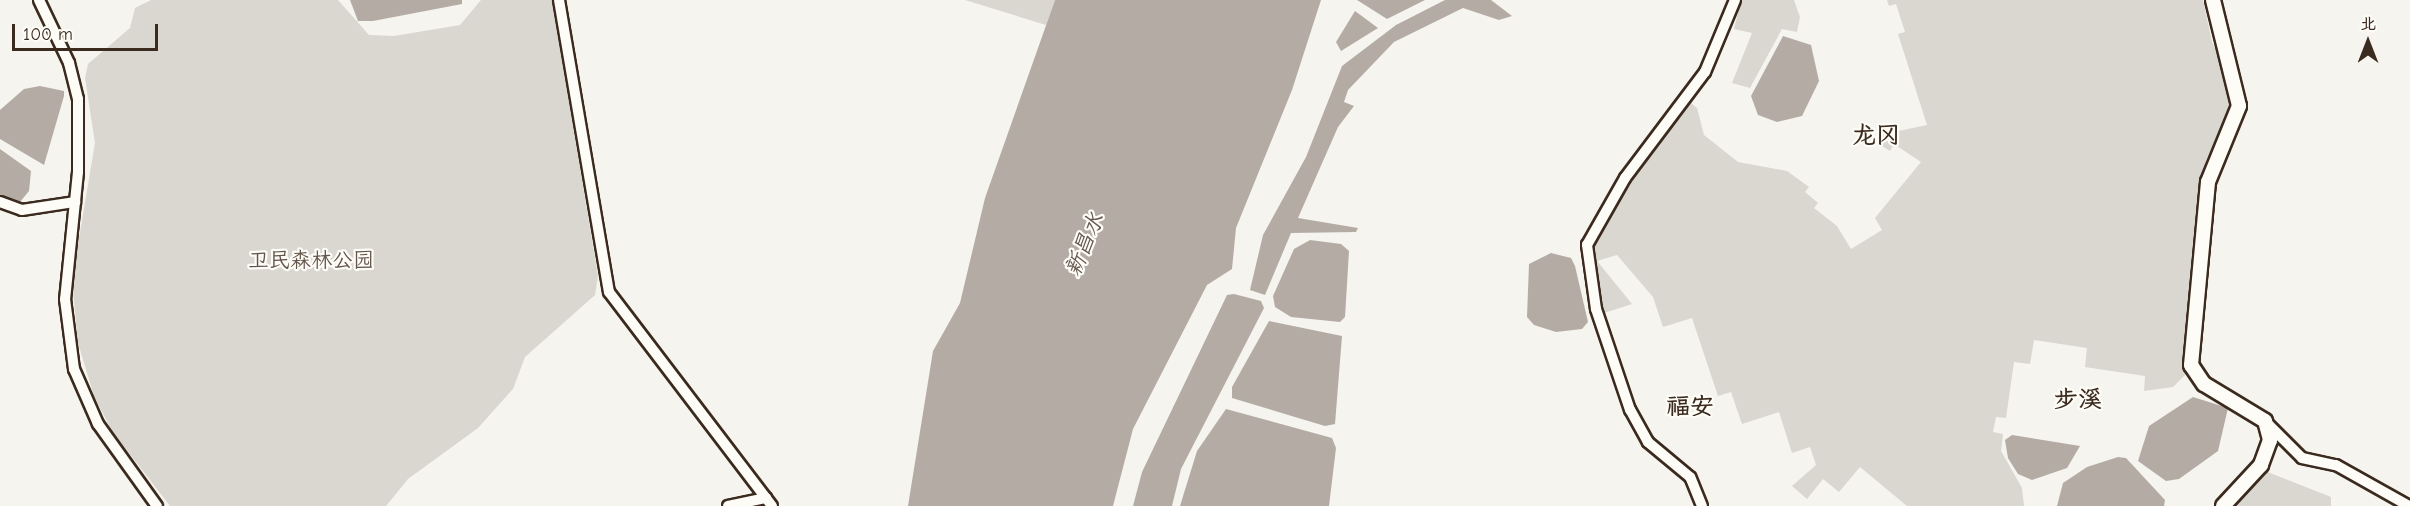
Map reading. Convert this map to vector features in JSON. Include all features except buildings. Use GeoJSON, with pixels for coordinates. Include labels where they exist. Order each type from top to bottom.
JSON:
{"type":"FeatureCollection","features":[{"type":"Feature","properties":{"kind":"street"},"geometry":{"type":"LineString","coordinates":[[39,0],[76,87],[75,202],[65,299],[74,369],[98,424],[157,506]]}},
{"type":"Feature","properties":{"kind":"street"},"geometry":{"type":"LineString","coordinates":[[559,0],[609,292],[769,502]]}},
{"type":"Feature","properties":{"kind":"street"},"geometry":{"type":"LineString","coordinates":[[1702,506],[1690,477],[1648,442],[1630,410],[1596,309],[1587,245],[1625,178],[1705,72],[1735,0]]}},
{"type":"Feature","properties":{"kind":"street"},"geometry":{"type":"LineString","coordinates":[[2213,0],[2239,106],[2208,182],[2191,366],[2204,384],[2265,422],[2302,458],[2336,465],[2409,506]]}},
{"type":"Feature","properties":{"kind":"street"},"geometry":{"type":"LineString","coordinates":[[0,202],[22,210],[75,202]]}},
{"type":"Feature","properties":{"kind":"street"},"geometry":{"type":"LineString","coordinates":[[2223,506],[2266,455],[2270,440],[2265,422]]}},
{"type":"Feature","properties":{"kind":"street"},"geometry":{"type":"LineString","coordinates":[[728,506],[769,502]]}},
{"type":"Feature","properties":{"kind":"green space","name":"卫民森林公园"},"geometry":{"type":"Polygon","coordinates":[[[151,0],[338,0],[369,35],[394,36],[460,25],[481,0],[552,0],[598,276],[595,295],[525,357],[513,389],[478,428],[408,479],[386,506],[170,506],[112,431],[94,396],[78,343],[72,280],[95,143],[85,78],[88,64],[130,28],[135,8],[151,0]]]}},
{"type":"Feature","properties":{"kind":"green space"},"geometry":{"type":"Polygon","coordinates":[[[965,0],[1055,0],[1046,25],[965,0]]]}},
{"type":"Feature","properties":{"kind":"green space"},"geometry":{"type":"Polygon","coordinates":[[[1741,0],[1794,0],[1800,17],[1797,32],[1782,29],[1750,88],[1732,83],[1752,33],[1734,29],[1741,0]]]}},
{"type":"Feature","properties":{"kind":"green space"},"geometry":{"type":"Polygon","coordinates":[[[1887,0],[2203,0],[2212,42],[2229,76],[2233,107],[2206,160],[2202,184],[2188,309],[2188,372],[2173,387],[2144,391],[2145,376],[2085,367],[2087,348],[2034,340],[2030,364],[2014,362],[2006,418],[1996,417],[1993,432],[2003,434],[2001,451],[2022,488],[2024,506],[1907,506],[1860,467],[1839,492],[1823,479],[1807,499],[1792,486],[1816,465],[1810,447],[1792,453],[1779,412],[1742,424],[1731,392],[1718,396],[1692,318],[1663,327],[1653,297],[1617,255],[1597,261],[1632,304],[1601,314],[1591,249],[1629,178],[1687,100],[1697,108],[1704,135],[1738,162],[1787,171],[1809,187],[1805,192],[1818,203],[1814,208],[1837,226],[1851,249],[1882,230],[1875,218],[1921,162],[1894,144],[1890,151],[1879,144],[1884,134],[1927,125],[1898,34],[1905,32],[1896,4],[1889,6],[1887,0]]]}},
{"type":"Feature","properties":{"kind":"green space"},"geometry":{"type":"Polygon","coordinates":[[[2265,471],[2331,497],[2331,506],[2230,506],[2265,471]]]}},
{"type":"Feature","properties":{"kind":"water"},"geometry":{"type":"Polygon","coordinates":[[[350,0],[462,0],[462,4],[373,21],[358,21],[350,0]]]}},
{"type":"Feature","properties":{"kind":"water","name":"新昌水"},"geometry":{"type":"Polygon","coordinates":[[[1055,0],[1321,0],[1292,90],[1236,228],[1232,269],[1207,285],[1133,429],[1113,506],[908,506],[933,351],[960,303],[985,198],[1055,0]]]}},
{"type":"Feature","properties":{"kind":"water"},"geometry":{"type":"Polygon","coordinates":[[[1357,0],[1425,0],[1387,19],[1357,0]]]}},
{"type":"Feature","properties":{"kind":"water"},"geometry":{"type":"Polygon","coordinates":[[[1445,0],[1491,0],[1512,16],[1499,20],[1463,8],[1394,42],[1348,90],[1344,102],[1354,106],[1338,127],[1298,218],[1358,228],[1356,232],[1291,233],[1265,295],[1250,290],[1263,235],[1306,157],[1342,66],[1396,25],[1445,0]]]}},
{"type":"Feature","properties":{"kind":"water"},"geometry":{"type":"Polygon","coordinates":[[[1355,11],[1378,28],[1341,51],[1336,42],[1355,11]]]}},
{"type":"Feature","properties":{"kind":"water"},"geometry":{"type":"Polygon","coordinates":[[[1783,36],[1811,45],[1819,81],[1802,116],[1777,122],[1758,115],[1751,96],[1783,36]]]}},
{"type":"Feature","properties":{"kind":"water"},"geometry":{"type":"Polygon","coordinates":[[[40,86],[64,91],[44,165],[0,139],[0,110],[24,89],[40,86]]]}},
{"type":"Feature","properties":{"kind":"water"},"geometry":{"type":"Polygon","coordinates":[[[0,149],[31,171],[29,191],[20,202],[0,196],[0,149]]]}},
{"type":"Feature","properties":{"kind":"water"},"geometry":{"type":"Polygon","coordinates":[[[1310,240],[1341,244],[1349,251],[1345,317],[1340,322],[1291,317],[1275,307],[1273,296],[1294,249],[1310,240]]]}},
{"type":"Feature","properties":{"kind":"water"},"geometry":{"type":"Polygon","coordinates":[[[1551,253],[1571,258],[1575,266],[1588,322],[1582,329],[1556,332],[1534,325],[1527,317],[1529,264],[1551,253]]]}},
{"type":"Feature","properties":{"kind":"water"},"geometry":{"type":"Polygon","coordinates":[[[1234,294],[1261,301],[1264,308],[1181,469],[1172,506],[1133,506],[1142,472],[1227,295],[1234,294]]]}},
{"type":"Feature","properties":{"kind":"water"},"geometry":{"type":"Polygon","coordinates":[[[1269,321],[1342,336],[1335,424],[1325,426],[1232,398],[1232,387],[1269,321]]]}},
{"type":"Feature","properties":{"kind":"water"},"geometry":{"type":"Polygon","coordinates":[[[2193,397],[2228,408],[2218,451],[2179,479],[2166,481],[2138,461],[2149,426],[2193,397]]]}},
{"type":"Feature","properties":{"kind":"water"},"geometry":{"type":"Polygon","coordinates":[[[1226,409],[1332,438],[1336,448],[1329,506],[1180,506],[1197,451],[1226,409]]]}},
{"type":"Feature","properties":{"kind":"water"},"geometry":{"type":"Polygon","coordinates":[[[2012,435],[2080,446],[2067,468],[2032,480],[2018,474],[2008,458],[2005,440],[2012,435]]]}},
{"type":"Feature","properties":{"kind":"water"},"geometry":{"type":"Polygon","coordinates":[[[2118,457],[2126,458],[2165,500],[2164,506],[2057,506],[2063,483],[2087,467],[2118,457]]]}},
{"type":"Feature","properties":{"kind":"district","name":"龙冈"},"geometry":{"type":"Point","coordinates":[1876,136]}},
{"type":"Feature","properties":{"kind":"district","name":"步溪"},"geometry":{"type":"Point","coordinates":[2078,400]}},
{"type":"Feature","properties":{"kind":"district","name":"福安"},"geometry":{"type":"Point","coordinates":[1690,407]}}]}
